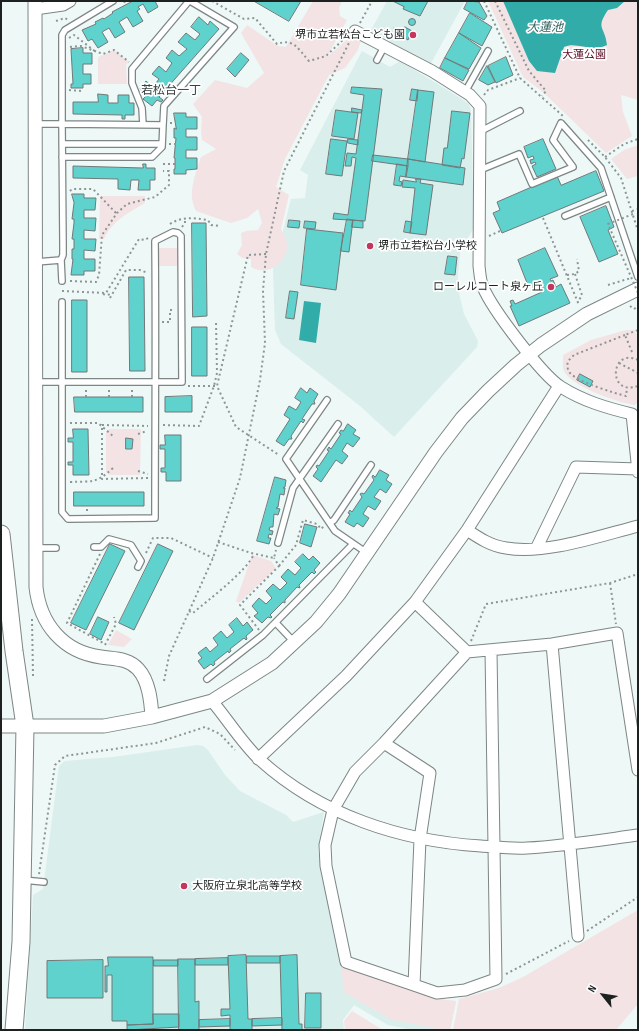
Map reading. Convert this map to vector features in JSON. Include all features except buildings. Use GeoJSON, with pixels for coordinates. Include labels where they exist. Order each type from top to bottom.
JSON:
{"type":"FeatureCollection","features":[{"type":"Feature","properties":{"kind":"main road"},"geometry":{"type":"LineString","coordinates":[[1,534],[13,643],[12,726],[30,880],[21,942],[14,1030]]}},
{"type":"Feature","properties":{"kind":"street"},"geometry":{"type":"LineString","coordinates":[[70,1],[64,5],[35,5],[34,124],[36,262],[34,382],[37,548],[36,587],[38,603],[44,618],[60,638],[72,647],[88,654],[129,662],[138,668],[145,679],[150,699],[152,717]]}},
{"type":"Feature","properties":{"kind":"street"},"geometry":{"type":"LineString","coordinates":[[355,31],[384,47],[401,54],[465,92],[478,102],[480,106],[481,131],[479,266],[482,286],[492,305],[530,354],[559,386],[601,406],[632,414],[638,471],[576,467],[536,549]]}},
{"type":"Feature","properties":{"kind":"street"},"geometry":{"type":"LineString","coordinates":[[12,726],[104,726],[152,717],[212,701],[272,663],[295,644],[316,622],[339,594],[436,452],[462,418],[493,385],[530,354],[636,281]]}},
{"type":"Feature","properties":{"kind":"street"},"geometry":{"type":"LineString","coordinates":[[258,758],[346,676],[415,602],[467,530],[559,386]]}},
{"type":"Feature","properties":{"kind":"street"},"geometry":{"type":"LineString","coordinates":[[467,530],[485,541],[504,548],[524,551],[638,526]]}},
{"type":"Feature","properties":{"kind":"street"},"geometry":{"type":"LineString","coordinates":[[415,602],[467,652]]}},
{"type":"Feature","properties":{"kind":"street"},"geometry":{"type":"LineString","coordinates":[[491,650],[496,979],[465,990],[437,993],[346,962],[326,866],[325,845],[333,810],[355,772],[384,743],[467,652],[552,644],[617,633],[638,770]]}},
{"type":"Feature","properties":{"kind":"street"},"geometry":{"type":"LineString","coordinates":[[552,644],[578,936]]}},
{"type":"Feature","properties":{"kind":"street"},"geometry":{"type":"LineString","coordinates":[[212,701],[258,758],[287,782],[333,810],[360,822],[420,839],[445,844],[494,847],[525,848],[638,835]]}},
{"type":"Feature","properties":{"kind":"street"},"geometry":{"type":"LineString","coordinates":[[384,743],[430,773],[420,839],[414,985]]}},
{"type":"Feature","properties":{"kind":"lane"},"geometry":{"type":"LineString","coordinates":[[62,281],[62,90],[64,50],[62,35],[65,30],[113,1]]}},
{"type":"Feature","properties":{"kind":"lane"},"geometry":{"type":"LineString","coordinates":[[62,157],[152,157],[158,152],[162,144],[164,106],[234,27],[189,1],[132,69],[132,84],[142,108],[143,125]]}},
{"type":"Feature","properties":{"kind":"lane"},"geometry":{"type":"LineString","coordinates":[[377,60],[384,47]]}},
{"type":"Feature","properties":{"kind":"lane"},"geometry":{"type":"LineString","coordinates":[[465,92],[488,51]]}},
{"type":"Feature","properties":{"kind":"lane"},"geometry":{"type":"LineString","coordinates":[[481,131],[520,111]]}},
{"type":"Feature","properties":{"kind":"lane"},"geometry":{"type":"LineString","coordinates":[[480,170],[519,154],[532,184],[573,167],[553,140],[560,122],[601,168],[636,281]]}},
{"type":"Feature","properties":{"kind":"lane"},"geometry":{"type":"LineString","coordinates":[[34,124],[163,125]]}},
{"type":"Feature","properties":{"kind":"lane"},"geometry":{"type":"LineString","coordinates":[[62,144],[162,144]]}},
{"type":"Feature","properties":{"kind":"lane"},"geometry":{"type":"LineString","coordinates":[[565,216],[611,197]]}},
{"type":"Feature","properties":{"kind":"lane"},"geometry":{"type":"LineString","coordinates":[[34,382],[62,382],[155,382],[182,382],[181,236],[178,233],[173,232],[155,241],[155,273],[155,322],[155,382],[155,478],[156,518],[68,519],[62,512],[62,482],[62,423],[62,382],[62,302]]}},
{"type":"Feature","properties":{"kind":"lane"},"geometry":{"type":"LineString","coordinates":[[36,262],[61,260]]}},
{"type":"Feature","properties":{"kind":"lane"},"geometry":{"type":"LineString","coordinates":[[327,400],[286,459],[335,531],[367,553]]}},
{"type":"Feature","properties":{"kind":"lane"},"geometry":{"type":"LineString","coordinates":[[278,543],[293,488],[338,424]]}},
{"type":"Feature","properties":{"kind":"lane"},"geometry":{"type":"LineString","coordinates":[[330,523],[334,520],[371,465]]}},
{"type":"Feature","properties":{"kind":"lane"},"geometry":{"type":"LineString","coordinates":[[94,547],[101,547],[109,539],[131,545],[141,561],[138,567]]}},
{"type":"Feature","properties":{"kind":"lane"},"geometry":{"type":"LineString","coordinates":[[207,679],[276,624],[353,544]]}},
{"type":"Feature","properties":{"kind":"lane"},"geometry":{"type":"LineString","coordinates":[[37,548],[56,548]]}},
{"type":"Feature","properties":{"kind":"lane"},"geometry":{"type":"LineString","coordinates":[[276,624],[295,644]]}},
{"type":"Feature","properties":{"kind":"lane"},"geometry":{"type":"LineString","coordinates":[[30,880],[44,882]]}},
{"type":"Feature","properties":{"kind":"path"},"geometry":{"type":"LineString","coordinates":[[124,1],[126,5]]}},
{"type":"Feature","properties":{"kind":"path"},"geometry":{"type":"LineString","coordinates":[[212,1],[244,19],[254,18],[277,44],[286,41],[292,43],[309,61],[326,56],[345,37],[355,31]]}},
{"type":"Feature","properties":{"kind":"path"},"geometry":{"type":"LineString","coordinates":[[164,681],[169,656],[212,558],[240,478],[260,380],[265,343],[263,291],[266,254],[284,171],[355,31],[372,1]]}},
{"type":"Feature","properties":{"kind":"path"},"geometry":{"type":"LineString","coordinates":[[495,1],[529,71],[546,91],[542,96]]}},
{"type":"Feature","properties":{"kind":"path"},"geometry":{"type":"LineString","coordinates":[[68,39],[74,35],[92,47],[96,52]]}},
{"type":"Feature","properties":{"kind":"path"},"geometry":{"type":"LineString","coordinates":[[64,50],[67,45]]}},
{"type":"Feature","properties":{"kind":"path"},"geometry":{"type":"LineString","coordinates":[[64,50],[71,46],[81,46],[103,54],[114,50],[134,66]]}},
{"type":"Feature","properties":{"kind":"path"},"geometry":{"type":"LineString","coordinates":[[478,102],[488,90],[520,78]]}},
{"type":"Feature","properties":{"kind":"path"},"geometry":{"type":"LineString","coordinates":[[62,90],[82,91]]}},
{"type":"Feature","properties":{"kind":"path"},"geometry":{"type":"LineString","coordinates":[[606,157],[624,144],[638,139]]}},
{"type":"Feature","properties":{"kind":"path"},"geometry":{"type":"LineString","coordinates":[[163,164],[176,164]]}},
{"type":"Feature","properties":{"kind":"path"},"geometry":{"type":"LineString","coordinates":[[62,302],[62,281],[96,282],[99,275],[102,235],[117,213],[127,204],[155,197],[169,185],[169,171],[163,171]]}},
{"type":"Feature","properties":{"kind":"path"},"geometry":{"type":"LineString","coordinates":[[63,194],[69,194],[72,189],[93,189],[117,213]]}},
{"type":"Feature","properties":{"kind":"path"},"geometry":{"type":"LineString","coordinates":[[638,209],[608,224],[636,281],[638,293]]}},
{"type":"Feature","properties":{"kind":"path"},"geometry":{"type":"LineString","coordinates":[[168,226],[179,218],[208,220],[211,225],[220,226]]}},
{"type":"Feature","properties":{"kind":"path"},"geometry":{"type":"LineString","coordinates":[[542,218],[578,302],[581,300],[582,295],[575,274]]}},
{"type":"Feature","properties":{"kind":"path"},"geometry":{"type":"LineString","coordinates":[[103,294],[106,293],[138,239],[144,240],[150,236]]}},
{"type":"Feature","properties":{"kind":"path"},"geometry":{"type":"LineString","coordinates":[[62,423],[199,426],[216,386],[248,255],[266,254]]}},
{"type":"Feature","properties":{"kind":"path"},"geometry":{"type":"LineString","coordinates":[[567,275],[575,274],[579,271],[577,259]]}},
{"type":"Feature","properties":{"kind":"path"},"geometry":{"type":"LineString","coordinates":[[110,298],[126,270],[140,270],[144,273],[155,273]]}},
{"type":"Feature","properties":{"kind":"path"},"geometry":{"type":"LineString","coordinates":[[608,285],[636,281]]}},
{"type":"Feature","properties":{"kind":"path"},"geometry":{"type":"LineString","coordinates":[[62,291],[106,295],[112,294]]}},
{"type":"Feature","properties":{"kind":"path"},"geometry":{"type":"LineString","coordinates":[[629,306],[638,309]]}},
{"type":"Feature","properties":{"kind":"path"},"geometry":{"type":"LineString","coordinates":[[155,322],[170,322],[170,310],[181,310]]}},
{"type":"Feature","properties":{"kind":"path"},"geometry":{"type":"LineString","coordinates":[[216,322],[216,386],[236,427],[286,459]]}},
{"type":"Feature","properties":{"kind":"path"},"geometry":{"type":"LineString","coordinates":[[627,388],[626,396],[606,390],[571,374],[567,368],[568,361],[574,355],[638,330]]}},
{"type":"Feature","properties":{"kind":"path"},"geometry":{"type":"LineString","coordinates":[[625,335],[632,352]]}},
{"type":"Feature","properties":{"kind":"path"},"geometry":{"type":"LineString","coordinates":[[638,360],[627,358],[619,363],[615,373],[618,382],[627,388],[638,386]]}},
{"type":"Feature","properties":{"kind":"path"},"geometry":{"type":"LineString","coordinates":[[619,363],[638,373]]}},
{"type":"Feature","properties":{"kind":"path"},"geometry":{"type":"LineString","coordinates":[[182,382],[185,386],[216,386]]}},
{"type":"Feature","properties":{"kind":"path"},"geometry":{"type":"LineString","coordinates":[[86,390],[86,397]]}},
{"type":"Feature","properties":{"kind":"path"},"geometry":{"type":"LineString","coordinates":[[109,390],[109,397]]}},
{"type":"Feature","properties":{"kind":"path"},"geometry":{"type":"LineString","coordinates":[[132,390],[132,397]]}},
{"type":"Feature","properties":{"kind":"path"},"geometry":{"type":"LineString","coordinates":[[102,425],[113,436]]}},
{"type":"Feature","properties":{"kind":"path"},"geometry":{"type":"LineString","coordinates":[[102,425],[102,478]]}},
{"type":"Feature","properties":{"kind":"path"},"geometry":{"type":"LineString","coordinates":[[138,434],[147,432],[148,426]]}},
{"type":"Feature","properties":{"kind":"path"},"geometry":{"type":"LineString","coordinates":[[62,482],[97,481],[113,468]]}},
{"type":"Feature","properties":{"kind":"path"},"geometry":{"type":"LineString","coordinates":[[138,471],[148,474],[148,478]]}},
{"type":"Feature","properties":{"kind":"path"},"geometry":{"type":"LineString","coordinates":[[102,478],[155,478]]}},
{"type":"Feature","properties":{"kind":"path"},"geometry":{"type":"LineString","coordinates":[[263,635],[240,605],[279,566],[296,545],[303,520],[317,524],[321,529],[330,523]]}},
{"type":"Feature","properties":{"kind":"path"},"geometry":{"type":"LineString","coordinates":[[141,561],[154,538],[171,538],[212,558]]}},
{"type":"Feature","properties":{"kind":"path"},"geometry":{"type":"LineString","coordinates":[[218,542],[254,554],[274,558],[279,566]]}},
{"type":"Feature","properties":{"kind":"path"},"geometry":{"type":"LineString","coordinates":[[274,558],[278,543]]}},
{"type":"Feature","properties":{"kind":"path"},"geometry":{"type":"LineString","coordinates":[[101,547],[101,553],[67,623],[105,644]]}},
{"type":"Feature","properties":{"kind":"path"},"geometry":{"type":"LineString","coordinates":[[189,611],[193,613],[236,576],[252,559],[254,554]]}},
{"type":"Feature","properties":{"kind":"path"},"geometry":{"type":"LineString","coordinates":[[467,652],[486,604],[610,583],[638,574]]}},
{"type":"Feature","properties":{"kind":"path"},"geometry":{"type":"LineString","coordinates":[[610,583],[617,633]]}},
{"type":"Feature","properties":{"kind":"path"},"geometry":{"type":"LineString","coordinates":[[32,617],[33,677]]}},
{"type":"Feature","properties":{"kind":"path"},"geometry":{"type":"LineString","coordinates":[[103,649],[116,624],[114,617]]}},
{"type":"Feature","properties":{"kind":"path"},"geometry":{"type":"LineString","coordinates":[[30,880],[55,765],[65,756],[156,743],[205,727],[220,734],[236,751]]}},
{"type":"Feature","properties":{"kind":"shaded area","name":"堺市立若松台こども園"},"geometry":{"type":"Polygon","coordinates":[[[387,1],[465,1],[430,65],[371,30],[387,1]]]}},
{"type":"Feature","properties":{"kind":"shaded area","name":"堺市立若松台小学校"},"geometry":{"type":"Polygon","coordinates":[[[362,51],[390,67],[400,61],[462,99],[469,104],[471,111],[474,228],[466,241],[473,248],[461,243],[457,285],[464,314],[478,341],[477,347],[394,437],[360,406],[281,344],[275,330],[273,270],[291,199],[305,198],[308,175],[300,170],[362,51]]]}},
{"type":"Feature","properties":{"kind":"shaded area","name":"大阪府立泉北高等学校"},"geometry":{"type":"Polygon","coordinates":[[[197,745],[203,746],[208,750],[225,775],[240,791],[286,815],[293,822],[324,812],[318,850],[341,966],[430,996],[456,1001],[450,1030],[413,1030],[388,1025],[354,1005],[343,1020],[344,1030],[25,1030],[33,895],[43,889],[59,766],[65,761],[113,757],[197,745]]]}},
{"type":"Feature","properties":{"kind":"green space"},"geometry":{"type":"Polygon","coordinates":[[[313,1],[342,1],[339,8],[340,16],[347,20],[327,57],[349,38],[361,41],[358,50],[345,68],[329,75],[285,159],[276,187],[289,195],[281,229],[287,242],[286,251],[281,262],[276,266],[270,269],[257,270],[251,267],[251,259],[242,258],[237,254],[242,245],[241,233],[258,230],[262,223],[258,209],[247,218],[231,223],[196,211],[193,204],[192,191],[194,178],[201,157],[216,149],[202,140],[202,117],[193,104],[215,80],[247,88],[264,73],[241,33],[247,25],[278,46],[286,47],[313,1]]]}},
{"type":"Feature","properties":{"kind":"green space","name":"大蓮公園"},"geometry":{"type":"Polygon","coordinates":[[[488,1],[638,1],[638,100],[621,95],[623,112],[632,136],[606,153],[543,92],[523,77],[488,1]]]}},
{"type":"Feature","properties":{"kind":"green space"},"geometry":{"type":"Polygon","coordinates":[[[114,50],[129,62],[126,65],[127,84],[98,84],[98,57],[114,50]]]}},
{"type":"Feature","properties":{"kind":"green space"},"geometry":{"type":"Polygon","coordinates":[[[638,145],[638,176],[627,179],[611,159],[624,150],[638,145]]]}},
{"type":"Feature","properties":{"kind":"green space"},"geometry":{"type":"Polygon","coordinates":[[[100,196],[145,196],[145,203],[116,222],[104,239],[99,239],[100,196]]]}},
{"type":"Feature","properties":{"kind":"green space"},"geometry":{"type":"Polygon","coordinates":[[[159,248],[177,248],[177,266],[159,266],[159,248]]]}},
{"type":"Feature","properties":{"kind":"green space"},"geometry":{"type":"Polygon","coordinates":[[[626,330],[635,330],[636,334],[638,333],[638,402],[635,405],[618,401],[585,388],[568,377],[563,367],[563,355],[591,340],[626,330]]]}},
{"type":"Feature","properties":{"kind":"green space"},"geometry":{"type":"Polygon","coordinates":[[[109,429],[141,429],[140,475],[109,475],[106,472],[106,432],[109,429]]]}},
{"type":"Feature","properties":{"kind":"green space"},"geometry":{"type":"Polygon","coordinates":[[[252,555],[271,561],[276,568],[239,603],[236,601],[252,555]]]}},
{"type":"Feature","properties":{"kind":"green space"},"geometry":{"type":"Polygon","coordinates":[[[116,630],[132,639],[124,647],[108,645],[116,630]]]}},
{"type":"Feature","properties":{"kind":"green space"},"geometry":{"type":"Polygon","coordinates":[[[638,910],[638,1004],[616,1030],[453,1030],[459,999],[499,988],[523,977],[638,910]]]}},
{"type":"Feature","properties":{"kind":"green space"},"geometry":{"type":"Polygon","coordinates":[[[341,966],[430,996],[456,1001],[450,1030],[441,1030],[390,1019],[344,992],[341,966]]]}},
{"type":"Feature","properties":{"kind":"green space"},"geometry":{"type":"Polygon","coordinates":[[[352,1011],[383,1030],[345,1030],[344,1021],[352,1011]]]}},
{"type":"Feature","properties":{"kind":"water","name":"大蓮池"},"geometry":{"type":"Polygon","coordinates":[[[503,1],[625,1],[617,8],[608,10],[604,16],[601,24],[607,45],[596,48],[574,45],[564,47],[555,73],[537,71],[529,61],[503,1]]]}},
{"type":"Feature","properties":{"kind":"water"},"geometry":{"type":"Polygon","coordinates":[[[304,301],[321,303],[316,343],[299,340],[304,301]]]}},
{"type":"Feature","properties":{"kind":"place","name":"堺市立若松台こども園"},"geometry":{"type":"Point","coordinates":[413,35]}},
{"type":"Feature","properties":{"kind":"place","name":"堺市立若松台小学校"},"geometry":{"type":"Point","coordinates":[370,246]}},
{"type":"Feature","properties":{"kind":"place","name":"ローレルコート泉ヶ丘"},"geometry":{"type":"Point","coordinates":[551,287]}},
{"type":"Feature","properties":{"kind":"place","name":"大阪府立泉北高等学校"},"geometry":{"type":"Point","coordinates":[184,886]}},
{"type":"Feature","properties":{"kind":"district","name":"若松台一丁"},"geometry":{"type":"Point","coordinates":[171,91]}}]}
